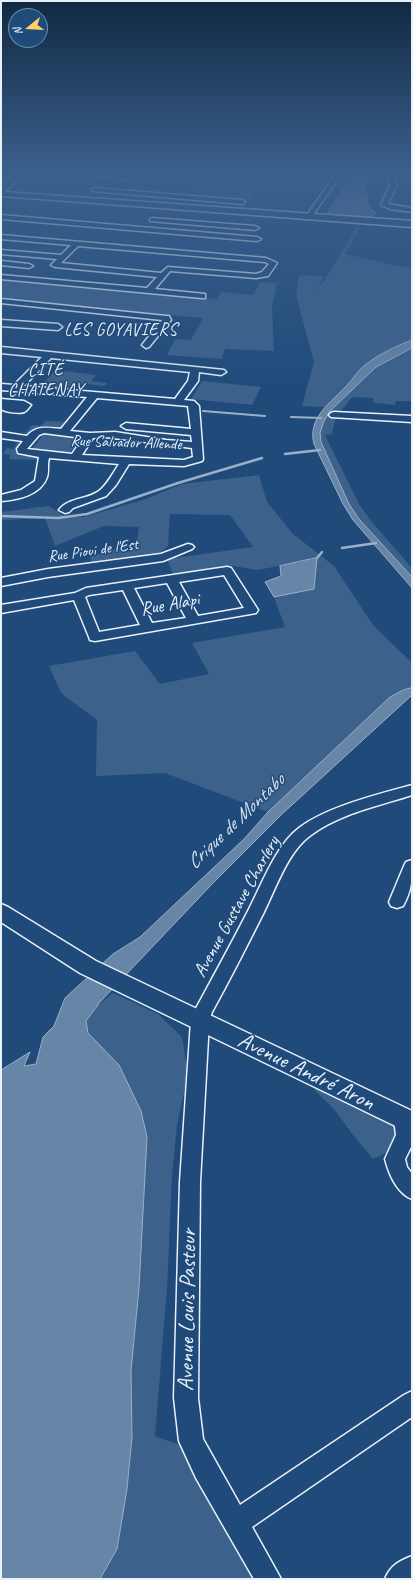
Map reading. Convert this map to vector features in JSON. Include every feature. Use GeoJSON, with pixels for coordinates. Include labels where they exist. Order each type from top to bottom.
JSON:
{"type":"FeatureCollection","features":[{"type":"Feature","properties":{"kind":"main road","name":"Avenue André Aron"},"geometry":{"type":"LineString","coordinates":[[1,912],[88,967],[408,1121]]}},
{"type":"Feature","properties":{"kind":"street"},"geometry":{"type":"LineString","coordinates":[[70,249],[55,265],[162,275]]}},
{"type":"Feature","properties":{"kind":"street"},"geometry":{"type":"LineString","coordinates":[[141,249],[266,260],[273,263],[264,274],[256,276],[172,269],[166,270],[149,291]]}},
{"type":"Feature","properties":{"kind":"street"},"geometry":{"type":"LineString","coordinates":[[2,253],[61,257]]}},
{"type":"Feature","properties":{"kind":"street"},"geometry":{"type":"LineString","coordinates":[[1,263],[29,266]]}},
{"type":"Feature","properties":{"kind":"street"},"geometry":{"type":"LineString","coordinates":[[216,281],[222,273]]}},
{"type":"Feature","properties":{"kind":"street"},"geometry":{"type":"LineString","coordinates":[[1,277],[202,296]]}},
{"type":"Feature","properties":{"kind":"street"},"geometry":{"type":"LineString","coordinates":[[1,301],[166,318],[167,320],[146,345]]}},
{"type":"Feature","properties":{"kind":"street"},"geometry":{"type":"LineString","coordinates":[[1,323],[58,327]]}},
{"type":"Feature","properties":{"kind":"street"},"geometry":{"type":"LineString","coordinates":[[1,350],[47,358],[195,372],[221,372]]}},
{"type":"Feature","properties":{"kind":"street"},"geometry":{"type":"LineString","coordinates":[[17,388],[47,358]]}},
{"type":"Feature","properties":{"kind":"street"},"geometry":{"type":"LineString","coordinates":[[177,402],[193,381],[195,372]]}},
{"type":"Feature","properties":{"kind":"street","name":"Rue Salvador Allende"},"geometry":{"type":"LineString","coordinates":[[1,387],[92,397],[191,403],[194,406],[198,459],[192,462],[126,461],[74,458],[22,451],[30,439]]}},
{"type":"Feature","properties":{"kind":"street"},"geometry":{"type":"LineString","coordinates":[[1,391],[92,397],[194,412]]}},
{"type":"Feature","properties":{"kind":"street"},"geometry":{"type":"LineString","coordinates":[[64,432],[92,397]]}},
{"type":"Feature","properties":{"kind":"street"},"geometry":{"type":"LineString","coordinates":[[334,414],[412,419]]}},
{"type":"Feature","properties":{"kind":"street"},"geometry":{"type":"LineString","coordinates":[[119,436],[129,422],[197,433]]}},
{"type":"Feature","properties":{"kind":"street"},"geometry":{"type":"LineString","coordinates":[[1,435],[30,439],[35,433],[41,430],[90,436],[95,434],[119,436],[198,445]]}},
{"type":"Feature","properties":{"kind":"street"},"geometry":{"type":"LineString","coordinates":[[74,458],[90,436]]}},
{"type":"Feature","properties":{"kind":"street"},"geometry":{"type":"LineString","coordinates":[[1,498],[26,494],[41,479],[41,466],[44,455]]}},
{"type":"Feature","properties":{"kind":"street"},"geometry":{"type":"LineString","coordinates":[[65,510],[69,506],[102,494],[112,483],[126,461]]}},
{"type":"Feature","properties":{"kind":"street","name":"Rue Pioui de l'Est"},"geometry":{"type":"LineString","coordinates":[[1,582],[48,573],[164,557],[188,547]]}},
{"type":"Feature","properties":{"kind":"street","name":"Rue Alapi"},"geometry":{"type":"LineString","coordinates":[[82,594],[96,637],[252,610],[228,571],[171,579]]}},
{"type":"Feature","properties":{"kind":"street"},"geometry":{"type":"LineString","coordinates":[[1,609],[171,579],[194,620]]}},
{"type":"Feature","properties":{"kind":"street"},"geometry":{"type":"LineString","coordinates":[[127,586],[148,628]]}},
{"type":"Feature","properties":{"kind":"street","name":"Avenue Gustave Charlery"},"geometry":{"type":"LineString","coordinates":[[200,1021],[203,1012],[280,865],[296,840],[305,832],[331,818],[370,803],[412,790]]}},
{"type":"Feature","properties":{"kind":"street"},"geometry":{"type":"LineString","coordinates":[[398,902],[412,866]]}},
{"type":"Feature","properties":{"kind":"street","name":"Avenue Louis Pasteur"},"geometry":{"type":"LineString","coordinates":[[200,1021],[190,1182],[186,1398],[191,1440],[268,1579]]}},
{"type":"Feature","properties":{"kind":"street"},"geometry":{"type":"LineString","coordinates":[[408,1121],[406,1148],[395,1159],[401,1176],[412,1190]]}},
{"type":"Feature","properties":{"kind":"street"},"geometry":{"type":"LineString","coordinates":[[236,1523],[412,1403]]}},
{"type":"Feature","properties":{"kind":"street"},"geometry":{"type":"LineString","coordinates":[[398,1579],[412,1569]]}},
{"type":"Feature","properties":{"kind":"shaded area"},"geometry":{"type":"Polygon","coordinates":[[[343,249],[348,249],[345,254],[412,269],[412,340],[365,365],[324,407],[302,406],[314,362],[296,295],[299,275],[324,276],[316,293],[343,249]]]}},
{"type":"Feature","properties":{"kind":"shaded area"},"geometry":{"type":"Polygon","coordinates":[[[1,279],[216,299],[221,292],[253,295],[260,282],[277,283],[272,307],[274,351],[225,349],[222,359],[167,355],[175,339],[191,340],[203,318],[1,299],[1,279]]]}},
{"type":"Feature","properties":{"kind":"shaded area"},"geometry":{"type":"Polygon","coordinates":[[[412,340],[412,348],[376,367],[330,411],[324,421],[320,433],[321,442],[349,504],[359,519],[412,577],[412,588],[353,520],[343,504],[314,444],[313,435],[317,418],[322,411],[362,367],[382,354],[412,340]]]}},
{"type":"Feature","properties":{"kind":"shaded area"},"geometry":{"type":"Polygon","coordinates":[[[412,348],[412,401],[396,401],[395,405],[374,403],[373,398],[352,397],[337,417],[332,434],[325,435],[359,504],[371,521],[412,568],[412,577],[359,519],[349,504],[321,442],[320,433],[324,421],[330,411],[376,367],[412,348]]]}},
{"type":"Feature","properties":{"kind":"shaded area"},"geometry":{"type":"Polygon","coordinates":[[[56,370],[96,375],[91,381],[107,383],[104,386],[77,383],[70,390],[30,385],[29,387],[25,387],[25,384],[41,385],[56,370]]]}},
{"type":"Feature","properties":{"kind":"shaded area"},"geometry":{"type":"Polygon","coordinates":[[[202,381],[261,387],[252,405],[191,399],[202,381]]]}},
{"type":"Feature","properties":{"kind":"shaded area"},"geometry":{"type":"Polygon","coordinates":[[[45,421],[69,422],[64,428],[38,428],[35,431],[31,431],[29,437],[17,436],[19,434],[24,434],[32,425],[41,426],[45,421]]]}},
{"type":"Feature","properties":{"kind":"shaded area"},"geometry":{"type":"Polygon","coordinates":[[[41,432],[86,436],[85,439],[80,439],[69,454],[28,451],[27,449],[32,449],[43,435],[39,434],[41,432]]]}},
{"type":"Feature","properties":{"kind":"shaded area"},"geometry":{"type":"Polygon","coordinates":[[[14,440],[25,440],[25,442],[20,442],[15,449],[19,451],[16,455],[33,455],[39,457],[40,460],[9,459],[10,455],[3,454],[7,448],[13,449],[18,441],[14,440]]]}},
{"type":"Feature","properties":{"kind":"shaded area"},"geometry":{"type":"Polygon","coordinates":[[[259,475],[267,502],[293,534],[334,566],[373,625],[412,663],[412,688],[403,690],[390,697],[268,812],[165,773],[96,776],[97,720],[61,693],[49,666],[135,651],[160,684],[209,674],[192,643],[285,627],[274,597],[314,589],[317,558],[258,570],[233,566],[174,576],[167,559],[253,547],[230,515],[170,514],[168,546],[158,554],[93,564],[90,557],[137,542],[139,527],[104,526],[55,546],[45,518],[1,520],[1,512],[48,506],[67,517],[84,517],[146,499],[182,484],[259,475]]]}},
{"type":"Feature","properties":{"kind":"shaded area"},"geometry":{"type":"Polygon","coordinates":[[[317,558],[314,589],[274,597],[265,582],[281,576],[280,566],[317,558]]]}},
{"type":"Feature","properties":{"kind":"shaded area"},"geometry":{"type":"Polygon","coordinates":[[[412,688],[412,695],[281,815],[214,882],[100,1002],[86,1021],[88,1033],[119,1065],[141,1111],[147,1137],[139,1288],[131,1371],[132,1437],[127,1489],[117,1549],[100,1579],[1,1579],[1,1070],[30,1052],[24,1066],[36,1064],[43,1037],[54,1026],[65,998],[113,954],[140,937],[244,839],[268,812],[390,697],[403,690],[412,688]]]}},
{"type":"Feature","properties":{"kind":"shaded area"},"geometry":{"type":"Polygon","coordinates":[[[113,993],[158,1014],[182,1037],[188,1074],[177,1125],[172,1175],[167,1288],[155,1436],[183,1446],[259,1579],[17,1579],[1,1454],[33,1123],[86,1015],[113,993]]]}},
{"type":"Feature","properties":{"kind":"shaded area"},"geometry":{"type":"Polygon","coordinates":[[[318,1086],[401,1130],[391,1149],[373,1159],[334,1109],[314,1090],[318,1086]]]}},
{"type":"Feature","properties":{"kind":"waterway"},"geometry":{"type":"LineString","coordinates":[[203,411],[265,416]]}},
{"type":"Feature","properties":{"kind":"waterway"},"geometry":{"type":"LineString","coordinates":[[291,417],[321,418]]}},
{"type":"Feature","properties":{"kind":"waterway"},"geometry":{"type":"LineString","coordinates":[[285,454],[320,450]]}},
{"type":"Feature","properties":{"kind":"waterway"},"geometry":{"type":"LineString","coordinates":[[1,516],[58,518],[87,514],[178,483],[262,458]]}},
{"type":"Feature","properties":{"kind":"waterway"},"geometry":{"type":"LineString","coordinates":[[342,548],[376,543]]}},
{"type":"Feature","properties":{"kind":"waterway"},"geometry":{"type":"LineString","coordinates":[[317,558],[322,552]]}},
{"type":"Feature","properties":{"kind":"district","name":"LES GOYAVIERS"},"geometry":{"type":"Point","coordinates":[121,331]}},
{"type":"Feature","properties":{"kind":"district","name":"CITÉ CHATENAY"},"geometry":{"type":"Point","coordinates":[46,381]}},
{"type":"Feature","properties":{"kind":"water label","name":"Crique de Montabo"},"geometry":{"type":"Point","coordinates":[236,822]}}]}
